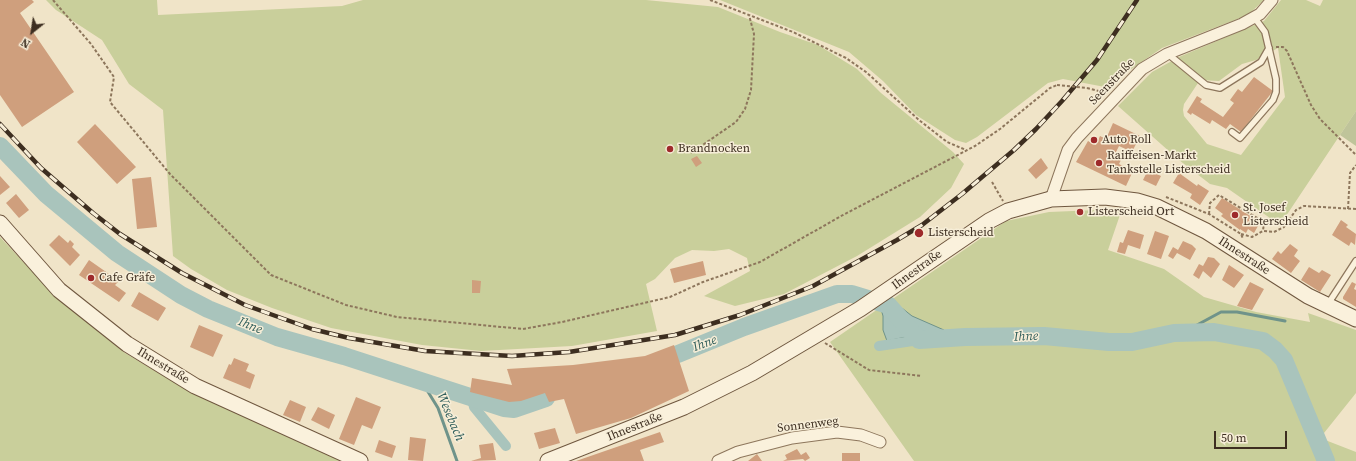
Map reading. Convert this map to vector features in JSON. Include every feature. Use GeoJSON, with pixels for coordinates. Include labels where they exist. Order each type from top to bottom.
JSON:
{"type":"FeatureCollection","features":[{"type":"Feature","properties":{"kind":"main road","name":"Ihnestraße"},"geometry":{"type":"LineString","coordinates":[[548,461],[684,407],[752,373],[860,309],[989,221],[1008,211],[1051,199],[1105,197],[1137,201],[1157,207],[1206,231],[1287,284],[1327,306],[1356,319]]}},
{"type":"Feature","properties":{"kind":"main road","name":"Ihnestraße"},"geometry":{"type":"LineString","coordinates":[[0,223],[59,290],[127,344],[196,386],[360,461]]}},
{"type":"Feature","properties":{"kind":"street","name":"Seenstraße"},"geometry":{"type":"LineString","coordinates":[[1051,199],[1068,150],[1077,138],[1142,69],[1167,54],[1260,14],[1272,0]]}},
{"type":"Feature","properties":{"kind":"street","name":"Sonnenweg"},"geometry":{"type":"LineString","coordinates":[[718,461],[738,452],[792,438],[837,432],[860,435],[880,442]]}},
{"type":"Feature","properties":{"kind":"lane"},"geometry":{"type":"LineString","coordinates":[[1232,132],[1240,138],[1273,100],[1276,92],[1276,79],[1265,32],[1254,17]]}},
{"type":"Feature","properties":{"kind":"lane"},"geometry":{"type":"LineString","coordinates":[[1167,54],[1206,85],[1220,88],[1261,62],[1269,48]]}},
{"type":"Feature","properties":{"kind":"lane"},"geometry":{"type":"LineString","coordinates":[[1327,306],[1356,261]]}},
{"type":"Feature","properties":{"kind":"path"},"geometry":{"type":"LineString","coordinates":[[53,0],[91,44],[114,77],[110,102],[170,174],[271,275],[346,305],[396,317],[523,329],[562,322],[670,297],[702,282],[760,262],[975,146],[1000,129],[1050,88],[1057,85],[1087,88],[1116,96]]}},
{"type":"Feature","properties":{"kind":"path"},"geometry":{"type":"LineString","coordinates":[[710,0],[793,32],[846,58],[866,72],[918,120],[947,142],[966,150]]}},
{"type":"Feature","properties":{"kind":"path"},"geometry":{"type":"LineString","coordinates":[[691,153],[736,122],[745,109],[751,90],[754,34],[749,15]]}},
{"type":"Feature","properties":{"kind":"path"},"geometry":{"type":"LineString","coordinates":[[1269,48],[1282,47],[1286,51],[1315,112],[1324,125],[1356,155]]}},
{"type":"Feature","properties":{"kind":"path"},"geometry":{"type":"LineString","coordinates":[[1348,209],[1350,173],[1356,165]]}},
{"type":"Feature","properties":{"kind":"path"},"geometry":{"type":"LineString","coordinates":[[992,182],[1008,211]]}},
{"type":"Feature","properties":{"kind":"path"},"geometry":{"type":"LineString","coordinates":[[1209,214],[1210,202],[1219,195],[1264,222],[1263,231]]}},
{"type":"Feature","properties":{"kind":"path"},"geometry":{"type":"LineString","coordinates":[[1241,234],[1252,237],[1263,231],[1274,232],[1284,227],[1296,210],[1304,206],[1356,209]]}},
{"type":"Feature","properties":{"kind":"path"},"geometry":{"type":"LineString","coordinates":[[816,336],[870,370],[922,376]]}},
{"type":"Feature","properties":{"kind":"green space"},"geometry":{"type":"Polygon","coordinates":[[[46,0],[157,0],[158,15],[342,6],[363,0],[646,0],[718,7],[780,32],[818,45],[857,69],[881,93],[953,152],[964,164],[951,188],[920,217],[857,256],[784,294],[735,306],[704,296],[750,271],[747,258],[729,249],[714,251],[692,250],[675,258],[655,279],[646,284],[657,331],[572,346],[481,351],[422,345],[331,328],[272,308],[227,290],[191,269],[173,256],[163,110],[129,84],[102,40],[56,10],[46,0]]]}},
{"type":"Feature","properties":{"kind":"green space"},"geometry":{"type":"Polygon","coordinates":[[[720,0],[1264,0],[1248,15],[1162,48],[1105,87],[1063,79],[1048,83],[977,137],[966,143],[955,140],[916,115],[883,81],[849,52],[720,0]]]}},
{"type":"Feature","properties":{"kind":"green space"},"geometry":{"type":"Polygon","coordinates":[[[1281,0],[1306,0],[1320,6],[1323,0],[1356,0],[1356,111],[1280,225],[1227,188],[1210,184],[1179,160],[1118,106],[1152,72],[1179,57],[1264,21],[1281,0]],[[1278,48],[1256,60],[1242,64],[1219,81],[1200,80],[1184,104],[1183,110],[1184,116],[1207,144],[1241,155],[1285,97],[1278,48]]]}},
{"type":"Feature","properties":{"kind":"green space"},"geometry":{"type":"Polygon","coordinates":[[[1356,111],[1356,146],[1340,135],[1356,111]]]}},
{"type":"Feature","properties":{"kind":"green space"},"geometry":{"type":"Polygon","coordinates":[[[1122,209],[1108,250],[1164,269],[1204,297],[1256,312],[1310,322],[1308,313],[1356,330],[1356,393],[1320,438],[1356,452],[1356,461],[914,461],[830,342],[1006,221],[1049,212],[1122,209]]]}},
{"type":"Feature","properties":{"kind":"green space"},"geometry":{"type":"Polygon","coordinates":[[[0,237],[54,295],[125,353],[192,393],[341,461],[0,461],[0,237]]]}},
{"type":"Feature","properties":{"kind":"water"},"geometry":{"type":"Polygon","coordinates":[[[893,301],[912,316],[944,330],[939,333],[915,335],[887,341],[883,330],[883,316],[881,309],[893,301]]]}},
{"type":"Feature","properties":{"kind":"building"},"geometry":{"type":"Polygon","coordinates":[[[0,0],[32,0],[34,2],[20,13],[74,92],[22,127],[0,95],[0,0]]]}},
{"type":"Feature","properties":{"kind":"building"},"geometry":{"type":"Polygon","coordinates":[[[1254,77],[1273,91],[1241,132],[1230,124],[1226,129],[1212,120],[1210,124],[1192,113],[1191,115],[1187,112],[1197,96],[1202,99],[1200,102],[1223,117],[1234,103],[1230,100],[1238,89],[1242,92],[1254,77]]]}},
{"type":"Feature","properties":{"kind":"building"},"geometry":{"type":"Polygon","coordinates":[[[1113,123],[1140,136],[1132,152],[1119,146],[1114,156],[1121,160],[1119,164],[1133,171],[1126,186],[1076,162],[1088,141],[1096,145],[1100,136],[1106,139],[1113,123]]]}},
{"type":"Feature","properties":{"kind":"building"},"geometry":{"type":"Polygon","coordinates":[[[95,124],[136,167],[117,184],[77,142],[95,124]]]}},
{"type":"Feature","properties":{"kind":"building"},"geometry":{"type":"Polygon","coordinates":[[[697,156],[702,163],[696,167],[691,159],[697,156]]]}},
{"type":"Feature","properties":{"kind":"building"},"geometry":{"type":"Polygon","coordinates":[[[1041,158],[1048,168],[1036,179],[1028,170],[1041,158]]]}},
{"type":"Feature","properties":{"kind":"building"},"geometry":{"type":"Polygon","coordinates":[[[1148,170],[1161,176],[1156,186],[1143,180],[1148,170]]]}},
{"type":"Feature","properties":{"kind":"building"},"geometry":{"type":"Polygon","coordinates":[[[1179,173],[1197,186],[1198,184],[1209,191],[1200,205],[1190,198],[1192,194],[1173,183],[1179,173]]]}},
{"type":"Feature","properties":{"kind":"building"},"geometry":{"type":"Polygon","coordinates":[[[0,176],[10,187],[0,195],[0,176]]]}},
{"type":"Feature","properties":{"kind":"building"},"geometry":{"type":"Polygon","coordinates":[[[151,177],[157,227],[137,229],[132,179],[151,177]]]}},
{"type":"Feature","properties":{"kind":"building"},"geometry":{"type":"Polygon","coordinates":[[[16,194],[29,210],[19,218],[6,203],[16,194]]]}},
{"type":"Feature","properties":{"kind":"building","name":"St. Josef Listerscheid"},"geometry":{"type":"Polygon","coordinates":[[[1222,198],[1255,219],[1252,223],[1258,226],[1254,233],[1248,229],[1246,233],[1240,230],[1221,216],[1223,214],[1215,208],[1222,198]]]}},
{"type":"Feature","properties":{"kind":"building"},"geometry":{"type":"Polygon","coordinates":[[[1341,220],[1348,225],[1346,227],[1356,234],[1355,245],[1351,242],[1349,246],[1332,235],[1341,220]]]}},
{"type":"Feature","properties":{"kind":"building"},"geometry":{"type":"Polygon","coordinates":[[[1128,230],[1144,235],[1140,249],[1128,245],[1125,254],[1117,252],[1120,242],[1123,243],[1128,230]]]}},
{"type":"Feature","properties":{"kind":"building"},"geometry":{"type":"Polygon","coordinates":[[[1155,231],[1169,236],[1161,259],[1147,254],[1155,231]]]}},
{"type":"Feature","properties":{"kind":"building"},"geometry":{"type":"Polygon","coordinates":[[[59,235],[68,243],[70,240],[74,244],[72,247],[80,255],[70,266],[49,245],[59,235]]]}},
{"type":"Feature","properties":{"kind":"building"},"geometry":{"type":"Polygon","coordinates":[[[1183,241],[1192,245],[1196,249],[1190,260],[1177,253],[1173,259],[1168,256],[1173,247],[1178,250],[1183,241]]]}},
{"type":"Feature","properties":{"kind":"building"},"geometry":{"type":"Polygon","coordinates":[[[1290,244],[1298,250],[1294,256],[1300,261],[1291,273],[1272,259],[1278,251],[1281,254],[1290,244]]]}},
{"type":"Feature","properties":{"kind":"building"},"geometry":{"type":"Polygon","coordinates":[[[1208,257],[1214,258],[1220,264],[1211,278],[1203,271],[1199,279],[1193,275],[1199,264],[1203,266],[1208,257]]]}},
{"type":"Feature","properties":{"kind":"building"},"geometry":{"type":"Polygon","coordinates":[[[89,260],[119,281],[115,285],[126,293],[119,302],[79,275],[89,260]]]}},
{"type":"Feature","properties":{"kind":"building"},"geometry":{"type":"Polygon","coordinates":[[[703,261],[706,275],[674,283],[670,269],[703,261]]]}},
{"type":"Feature","properties":{"kind":"building"},"geometry":{"type":"Polygon","coordinates":[[[1229,265],[1244,275],[1234,288],[1222,280],[1229,265]]]}},
{"type":"Feature","properties":{"kind":"building"},"geometry":{"type":"Polygon","coordinates":[[[1309,267],[1319,273],[1322,270],[1331,275],[1320,292],[1301,280],[1309,267]]]}},
{"type":"Feature","properties":{"kind":"building"},"geometry":{"type":"Polygon","coordinates":[[[472,280],[481,281],[480,293],[472,293],[472,280]]]}},
{"type":"Feature","properties":{"kind":"building"},"geometry":{"type":"Polygon","coordinates":[[[1250,282],[1264,289],[1252,310],[1237,306],[1250,282]]]}},
{"type":"Feature","properties":{"kind":"building"},"geometry":{"type":"Polygon","coordinates":[[[1352,282],[1356,284],[1354,289],[1356,290],[1356,307],[1343,299],[1352,282]]]}},
{"type":"Feature","properties":{"kind":"building"},"geometry":{"type":"Polygon","coordinates":[[[139,292],[166,308],[158,321],[131,306],[139,292]]]}},
{"type":"Feature","properties":{"kind":"building"},"geometry":{"type":"Polygon","coordinates":[[[199,325],[223,335],[213,357],[190,347],[199,325]]]}},
{"type":"Feature","properties":{"kind":"building"},"geometry":{"type":"Polygon","coordinates":[[[674,345],[689,391],[631,418],[576,434],[564,399],[549,402],[545,393],[521,401],[509,402],[470,392],[472,378],[512,385],[507,369],[573,365],[645,356],[674,345]]]}},
{"type":"Feature","properties":{"kind":"building"},"geometry":{"type":"Polygon","coordinates":[[[234,358],[249,364],[246,371],[255,375],[250,389],[223,378],[229,364],[231,365],[234,358]]]}},
{"type":"Feature","properties":{"kind":"building"},"geometry":{"type":"Polygon","coordinates":[[[356,397],[381,407],[372,429],[362,425],[354,445],[339,439],[356,397]]]}},
{"type":"Feature","properties":{"kind":"building"},"geometry":{"type":"Polygon","coordinates":[[[290,400],[306,407],[300,422],[283,415],[290,400]]]}},
{"type":"Feature","properties":{"kind":"building"},"geometry":{"type":"Polygon","coordinates":[[[318,407],[335,415],[329,429],[311,420],[318,407]]]}},
{"type":"Feature","properties":{"kind":"building"},"geometry":{"type":"Polygon","coordinates":[[[555,428],[560,443],[539,449],[534,433],[555,428]]]}},
{"type":"Feature","properties":{"kind":"building"},"geometry":{"type":"Polygon","coordinates":[[[660,432],[664,442],[640,450],[644,461],[576,461],[660,432]]]}},
{"type":"Feature","properties":{"kind":"building"},"geometry":{"type":"Polygon","coordinates":[[[410,437],[426,439],[423,461],[408,460],[410,437]]]}},
{"type":"Feature","properties":{"kind":"building"},"geometry":{"type":"Polygon","coordinates":[[[379,440],[396,446],[392,458],[375,452],[379,440]]]}},
{"type":"Feature","properties":{"kind":"building"},"geometry":{"type":"Polygon","coordinates":[[[493,443],[496,460],[471,461],[481,458],[479,445],[493,443]]]}},
{"type":"Feature","properties":{"kind":"building"},"geometry":{"type":"Polygon","coordinates":[[[797,449],[801,455],[806,452],[810,458],[805,461],[803,459],[783,461],[787,459],[785,455],[797,449]]]}},
{"type":"Feature","properties":{"kind":"building"},"geometry":{"type":"Polygon","coordinates":[[[842,453],[860,453],[860,461],[842,461],[842,453]]]}},
{"type":"Feature","properties":{"kind":"building"},"geometry":{"type":"Polygon","coordinates":[[[757,454],[762,461],[748,461],[757,454]]]}},
{"type":"Feature","properties":{"kind":"waterway","name":"Ihne"},"geometry":{"type":"LineString","coordinates":[[0,146],[46,194],[117,253],[181,295],[208,309],[277,337],[344,356],[504,408],[514,409],[546,398]]}},
{"type":"Feature","properties":{"kind":"waterway","name":"Ihne"},"geometry":{"type":"LineString","coordinates":[[678,354],[744,327],[837,294],[852,294],[888,305],[919,340],[965,337],[1044,336],[1109,342],[1132,342],[1174,333],[1214,332],[1263,341],[1275,350],[1284,360],[1326,461]]}},
{"type":"Feature","properties":{"kind":"waterway"},"geometry":{"type":"LineString","coordinates":[[1196,333],[1197,325],[1221,312],[1237,312],[1285,321]]}},
{"type":"Feature","properties":{"kind":"waterway"},"geometry":{"type":"LineString","coordinates":[[879,346],[919,340]]}},
{"type":"Feature","properties":{"kind":"waterway","name":"Wesebach"},"geometry":{"type":"LineString","coordinates":[[422,382],[438,408],[457,461]]}},
{"type":"Feature","properties":{"kind":"waterway"},"geometry":{"type":"LineString","coordinates":[[472,399],[474,407],[506,446]]}},
{"type":"Feature","properties":{"kind":"railway"},"geometry":{"type":"LineString","coordinates":[[0,124],[41,168],[120,234],[182,273],[245,305],[312,329],[349,338],[425,351],[512,356],[569,352],[675,335],[740,315],[813,286],[922,225],[962,194],[1014,150],[1036,129],[1097,60],[1137,0]]}},
{"type":"Feature","properties":{"kind":"place","name":"Auto Roll"},"geometry":{"type":"Point","coordinates":[1094,140]}},
{"type":"Feature","properties":{"kind":"place","name":"Brandnocken"},"geometry":{"type":"Point","coordinates":[670,149]}},
{"type":"Feature","properties":{"kind":"place","name":"Raiffeisen-Markt Tankstelle Listerscheid"},"geometry":{"type":"Point","coordinates":[1099,163]}},
{"type":"Feature","properties":{"kind":"place","name":"Listerscheid Ort"},"geometry":{"type":"Point","coordinates":[1080,212]}},
{"type":"Feature","properties":{"kind":"place","name":"St. Josef Listerscheid"},"geometry":{"type":"Point","coordinates":[1235,215]}},
{"type":"Feature","properties":{"kind":"place","name":"Listerscheid"},"geometry":{"type":"Point","coordinates":[919,233]}},
{"type":"Feature","properties":{"kind":"place","name":"Cafe Gräfe"},"geometry":{"type":"Point","coordinates":[91,278]}}]}
